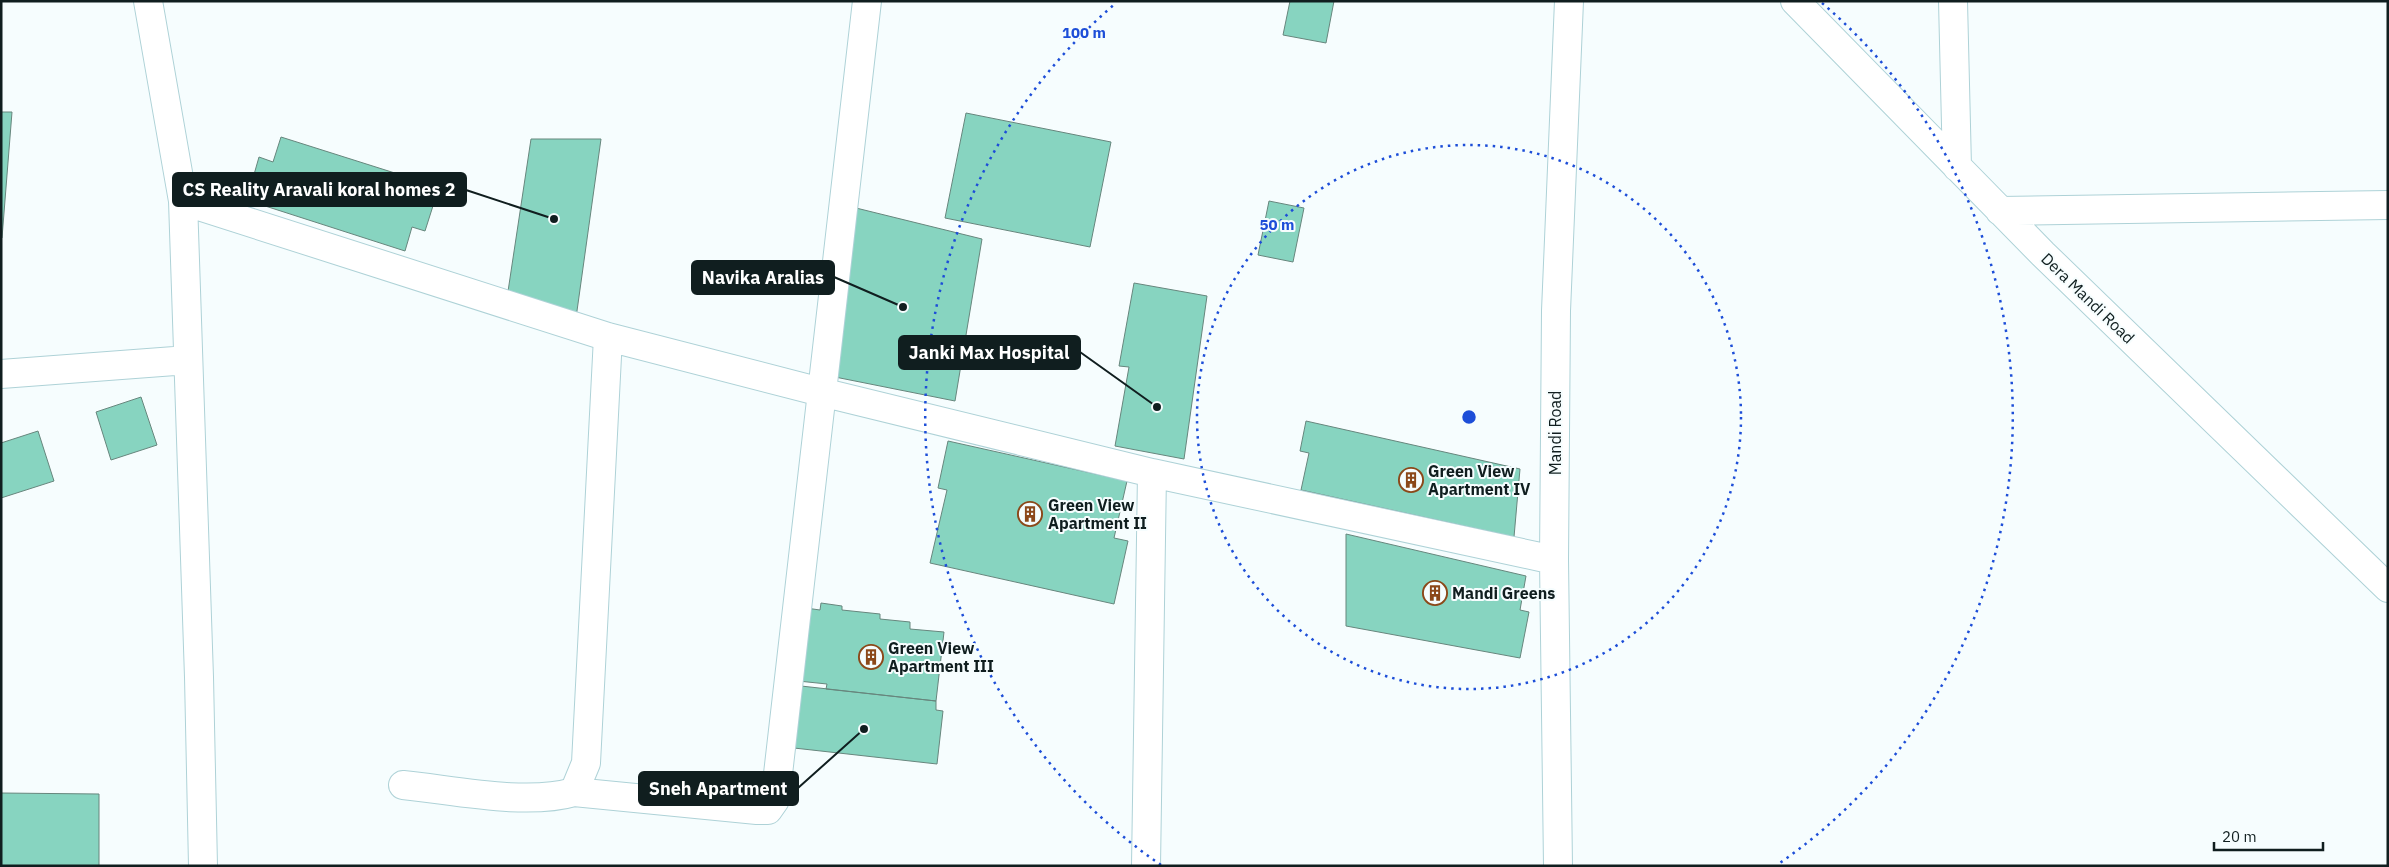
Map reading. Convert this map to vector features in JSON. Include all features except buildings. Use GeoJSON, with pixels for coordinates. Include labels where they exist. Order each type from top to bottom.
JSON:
{"type":"FeatureCollection","features":[{"type":"Feature","properties":{"kind":"street"},"geometry":{"type":"LineString","coordinates":[[148,1],[183,201],[199,677],[203,866]]}},
{"type":"Feature","properties":{"kind":"street"},"geometry":{"type":"LineString","coordinates":[[403,785],[531,798],[556,797],[574,792],[757,810],[768,810],[775,800],[867,1]]}},
{"type":"Feature","properties":{"kind":"street","name":"Mandi Road"},"geometry":{"type":"LineString","coordinates":[[1558,866],[1554,560],[1556,310],[1569,1]]}},
{"type":"Feature","properties":{"kind":"street","name":"Dera Mandi Road"},"geometry":{"type":"LineString","coordinates":[[1795,1],[2000,211],[2388,588]]}},
{"type":"Feature","properties":{"kind":"street"},"geometry":{"type":"LineString","coordinates":[[1953,1],[1957,168]]}},
{"type":"Feature","properties":{"kind":"street"},"geometry":{"type":"LineString","coordinates":[[183,201],[608,337],[821,392],[1152,473],[1554,560]]}},
{"type":"Feature","properties":{"kind":"street"},"geometry":{"type":"LineString","coordinates":[[2000,211],[2388,205]]}},
{"type":"Feature","properties":{"kind":"street"},"geometry":{"type":"LineString","coordinates":[[574,792],[586,763],[608,337]]}},
{"type":"Feature","properties":{"kind":"street"},"geometry":{"type":"LineString","coordinates":[[1,374],[188,360]]}},
{"type":"Feature","properties":{"kind":"street"},"geometry":{"type":"LineString","coordinates":[[1146,866],[1152,473]]}},
{"type":"Feature","properties":{"kind":"place","name":"CS Reality Aravali koral homes 2"},"geometry":{"type":"Point","coordinates":[554,219]}},
{"type":"Feature","properties":{"kind":"place","name":"Navika Aralias"},"geometry":{"type":"Point","coordinates":[903,307]}},
{"type":"Feature","properties":{"kind":"place","name":"Janki Max Hospital"},"geometry":{"type":"Point","coordinates":[1157,407]}},
{"type":"Feature","properties":{"kind":"place","name":"Green View Apartment IV"},"geometry":{"type":"Point","coordinates":[1411,480]}},
{"type":"Feature","properties":{"kind":"place","name":"Green View Apartment II"},"geometry":{"type":"Point","coordinates":[1030,514]}},
{"type":"Feature","properties":{"kind":"place","name":"Mandi Greens"},"geometry":{"type":"Point","coordinates":[1435,593]}},
{"type":"Feature","properties":{"kind":"place","name":"Green View Apartment III"},"geometry":{"type":"Point","coordinates":[871,657]}},
{"type":"Feature","properties":{"kind":"place","name":"Sneh Apartment"},"geometry":{"type":"Point","coordinates":[864,729]}}]}
